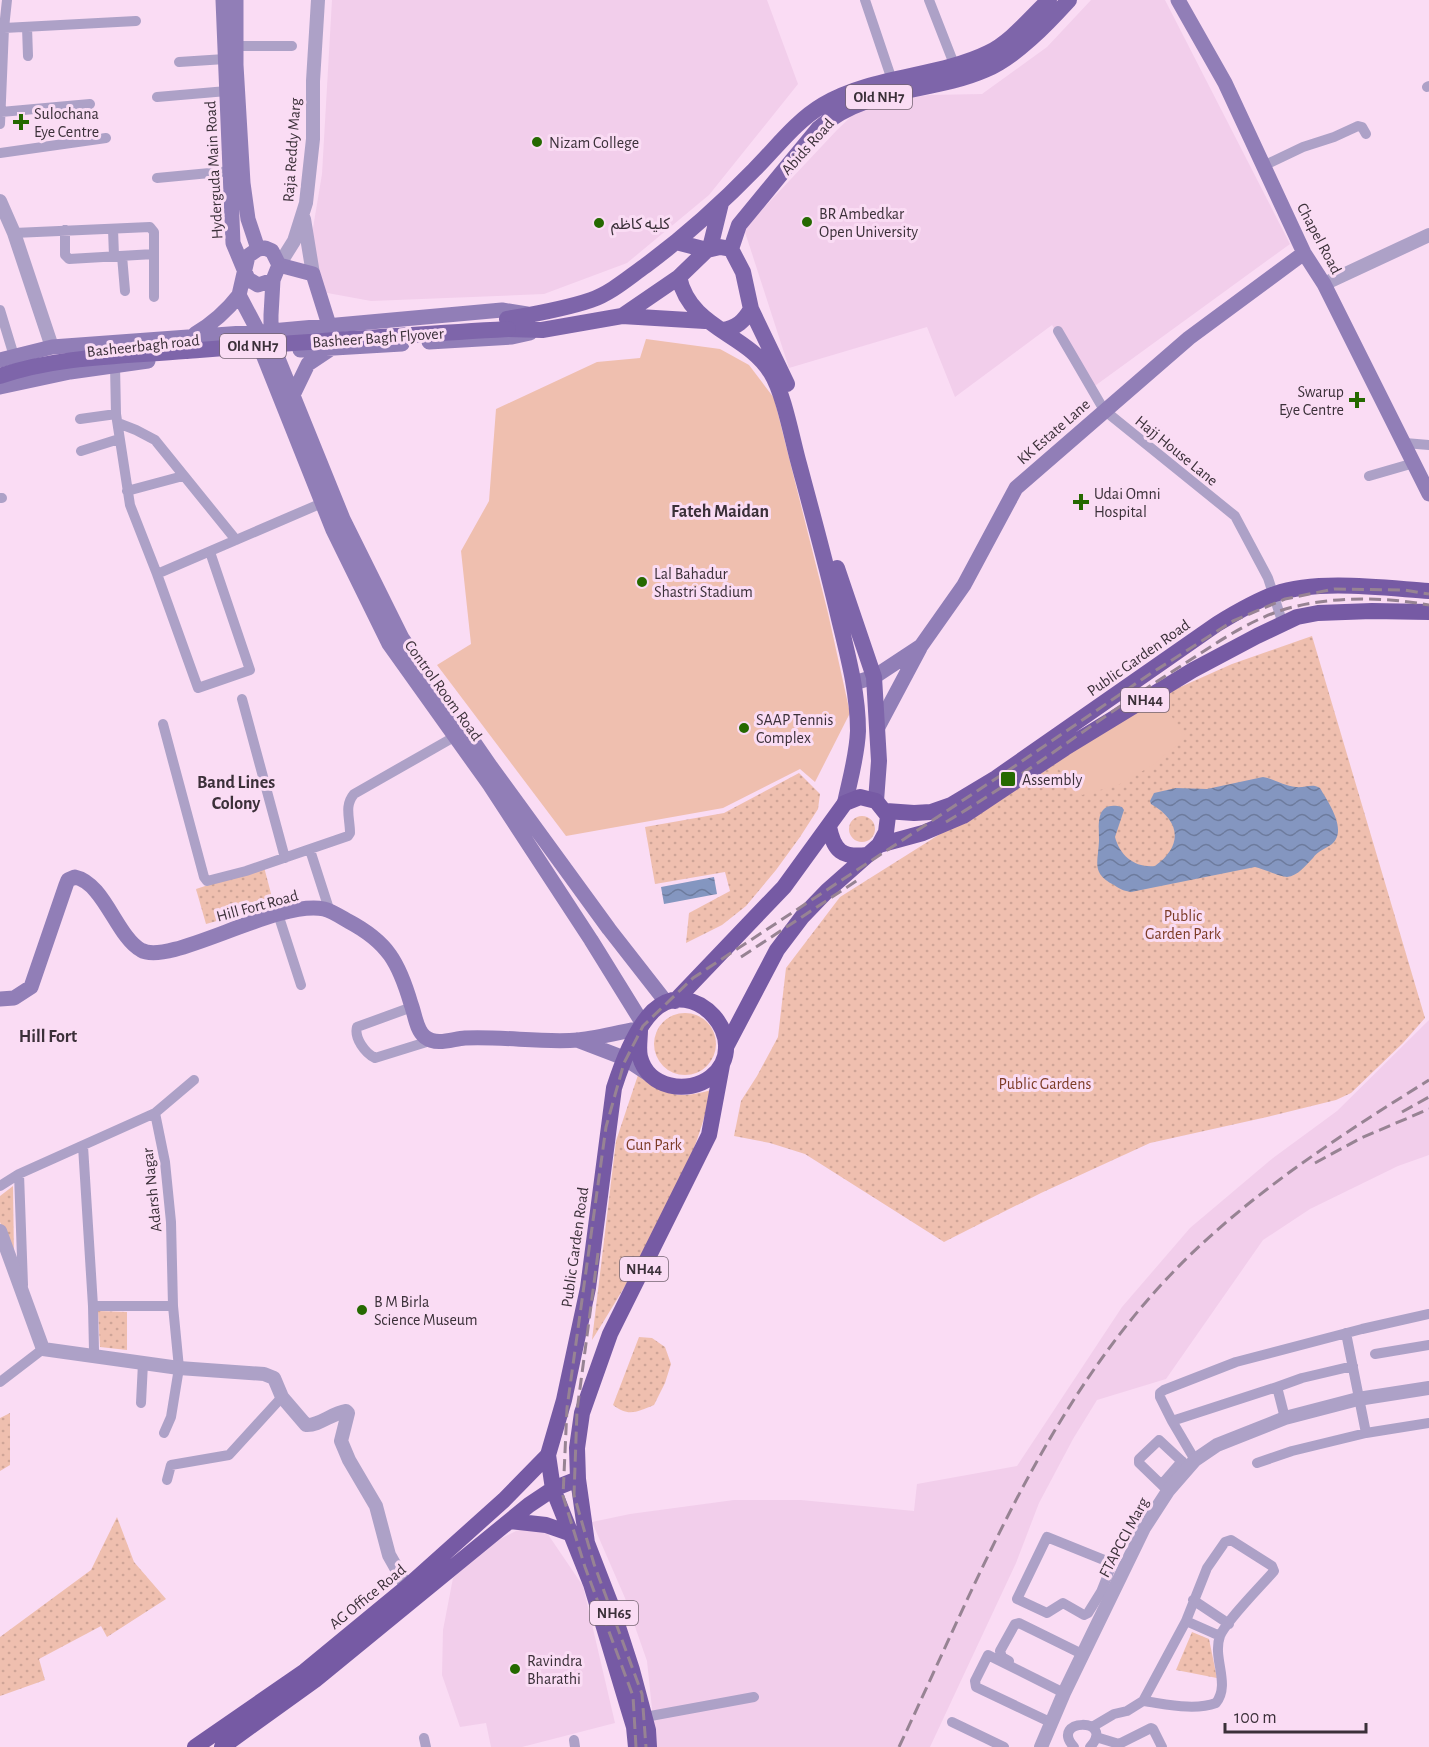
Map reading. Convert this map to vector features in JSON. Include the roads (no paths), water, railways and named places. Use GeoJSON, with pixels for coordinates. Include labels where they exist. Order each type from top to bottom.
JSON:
{"type":"FeatureCollection","features":[{"type":"Feature","properties":{"kind":"highway","name":"Public Garden Road"},"geometry":{"type":"LineString","coordinates":[[881,806],[922,813],[951,805],[1024,758],[1217,624],[1275,594],[1332,586],[1429,591]]}},
{"type":"Feature","properties":{"kind":"highway","name":"NH44"},"geometry":{"type":"LineString","coordinates":[[829,827],[832,844],[840,852],[852,857],[923,833],[963,816],[1065,748],[1193,670],[1297,617],[1318,613],[1429,612]]}},
{"type":"Feature","properties":{"kind":"highway","name":"NH44"},"geometry":{"type":"LineString","coordinates":[[845,803],[860,797],[881,806]]}},
{"type":"Feature","properties":{"kind":"highway"},"geometry":{"type":"LineString","coordinates":[[657,1080],[646,1069],[640,1057],[641,1027],[654,1011],[670,1001],[784,887],[845,803]]}},
{"type":"Feature","properties":{"kind":"highway"},"geometry":{"type":"LineString","coordinates":[[873,850],[886,832],[888,816],[881,806]]}},
{"type":"Feature","properties":{"kind":"highway"},"geometry":{"type":"LineString","coordinates":[[809,853],[818,849],[826,849],[835,854],[841,870],[840,878]]}},
{"type":"Feature","properties":{"kind":"highway","name":"NH44"},"geometry":{"type":"LineString","coordinates":[[657,1080],[671,1086],[686,1088],[700,1084],[713,1075],[777,950],[802,917],[840,878],[873,850]]}},
{"type":"Feature","properties":{"kind":"highway","name":"NH44"},"geometry":{"type":"LineString","coordinates":[[578,1479],[577,1448],[582,1413],[610,1334],[709,1135],[714,1115],[724,1054],[723,1029],[716,1016],[704,1006],[690,1001],[670,1001]]}},
{"type":"Feature","properties":{"kind":"highway","name":"Public Garden Road"},"geometry":{"type":"LineString","coordinates":[[550,1448],[564,1400],[588,1288],[614,1088],[624,1058],[641,1027]]}},
{"type":"Feature","properties":{"kind":"highway"},"geometry":{"type":"LineString","coordinates":[[550,1448],[577,1448]]}},
{"type":"Feature","properties":{"kind":"highway","name":"NH65"},"geometry":{"type":"LineString","coordinates":[[550,1448],[553,1489],[591,1584],[634,1726],[636,1747]]}},
{"type":"Feature","properties":{"kind":"highway","name":"AG Office Road"},"geometry":{"type":"LineString","coordinates":[[195,1747],[305,1671],[407,1587],[504,1500],[550,1448]]}},
{"type":"Feature","properties":{"kind":"highway","name":"NH65"},"geometry":{"type":"LineString","coordinates":[[578,1479],[587,1543],[614,1614],[645,1717],[649,1747]]}},
{"type":"Feature","properties":{"kind":"highway","name":"AG Office Road"},"geometry":{"type":"LineString","coordinates":[[222,1747],[315,1680],[529,1505],[553,1489],[578,1479]]}},
{"type":"Feature","properties":{"kind":"highway"},"geometry":{"type":"LineString","coordinates":[[510,1521],[546,1525],[569,1533]]}},
{"type":"Feature","properties":{"kind":"main road","name":"Hyderguda Main Road"},"geometry":{"type":"LineString","coordinates":[[223,0],[233,243],[243,270],[239,295]]}},
{"type":"Feature","properties":{"kind":"main road","name":"Hyderguda Main Road"},"geometry":{"type":"LineString","coordinates":[[236,0],[243,183],[248,219],[258,249]]}},
{"type":"Feature","properties":{"kind":"main road","name":"Old NH7"},"geometry":{"type":"LineString","coordinates":[[538,322],[609,292],[676,242],[721,203],[793,130],[823,105],[840,96],[892,80],[975,59],[1000,46],[1049,0]]}},
{"type":"Feature","properties":{"kind":"main road","name":"Abids Road"},"geometry":{"type":"LineString","coordinates":[[731,249],[739,225],[818,129],[833,116],[851,106],[869,100],[969,76],[987,69],[1025,42],[1069,0]]}},
{"type":"Feature","properties":{"kind":"main road","name":"Chapel Road"},"geometry":{"type":"LineString","coordinates":[[1178,0],[1225,83],[1304,253],[1324,284],[1429,494]]}},
{"type":"Feature","properties":{"kind":"main road"},"geometry":{"type":"LineString","coordinates":[[709,249],[721,203]]}},
{"type":"Feature","properties":{"kind":"main road"},"geometry":{"type":"LineString","coordinates":[[676,242],[709,249],[720,247],[731,249],[743,272],[751,309],[784,376],[837,568],[874,677],[881,806]]}},
{"type":"Feature","properties":{"kind":"main road"},"geometry":{"type":"LineString","coordinates":[[273,280],[258,285],[248,279],[243,270],[248,256],[258,249],[265,248],[272,251],[279,265],[313,274],[329,325],[332,349],[308,364],[293,395]]}},
{"type":"Feature","properties":{"kind":"main road","name":"Old NH7"},"geometry":{"type":"LineString","coordinates":[[538,322],[622,316],[679,277],[709,249]]}},
{"type":"Feature","properties":{"kind":"main road","name":"KK Estate Lane"},"geometry":{"type":"LineString","coordinates":[[854,683],[874,677],[921,646],[964,585],[1016,488],[1189,338],[1304,253]]}},
{"type":"Feature","properties":{"kind":"main road","name":"Raja Reddy Marg"},"geometry":{"type":"LineString","coordinates":[[265,331],[273,280],[279,265]]}},
{"type":"Feature","properties":{"kind":"main road"},"geometry":{"type":"LineString","coordinates":[[679,277],[687,298],[705,321],[722,330],[757,356],[771,374],[783,405],[817,527],[854,683],[858,732],[856,760],[845,803]]}},
{"type":"Feature","properties":{"kind":"main road"},"geometry":{"type":"LineString","coordinates":[[192,335],[226,311],[239,295],[265,331],[268,351]]}},
{"type":"Feature","properties":{"kind":"main road"},"geometry":{"type":"LineString","coordinates":[[722,330],[744,321],[751,309]]}},
{"type":"Feature","properties":{"kind":"main road","name":"Basheerbagh road"},"geometry":{"type":"LineString","coordinates":[[5,360],[52,347],[502,310],[538,322]]}},
{"type":"Feature","properties":{"kind":"main road"},"geometry":{"type":"LineString","coordinates":[[622,316],[705,321]]}},
{"type":"Feature","properties":{"kind":"main road","name":"Basheerbagh road"},"geometry":{"type":"LineString","coordinates":[[0,387],[50,375],[115,365],[268,351],[512,338],[538,322]]}},
{"type":"Feature","properties":{"kind":"main road","name":"Basheer Bagh Flyover"},"geometry":{"type":"LineString","coordinates":[[5,360],[220,339],[538,322]]}},
{"type":"Feature","properties":{"kind":"main road","name":"Basheer Bagh Flyover"},"geometry":{"type":"LineString","coordinates":[[0,376],[58,363],[103,358],[508,324]]}},
{"type":"Feature","properties":{"kind":"main road","name":"Control Room Road"},"geometry":{"type":"LineString","coordinates":[[268,351],[293,395],[343,519],[402,638],[403,652],[454,736],[489,784],[591,940],[641,1027]]}},
{"type":"Feature","properties":{"kind":"main road","name":"Control Room Road"},"geometry":{"type":"LineString","coordinates":[[268,351],[322,503],[371,611],[491,767],[602,920],[670,1001]]}},
{"type":"Feature","properties":{"kind":"main road"},"geometry":{"type":"LineString","coordinates":[[878,727],[921,646]]}},
{"type":"Feature","properties":{"kind":"main road","name":"Hill Fort Road"},"geometry":{"type":"LineString","coordinates":[[0,999],[14,998],[31,987],[66,885],[72,878],[80,878],[111,909],[130,940],[141,951],[156,954],[190,945],[237,926],[278,915],[314,909],[330,912],[360,927],[390,952],[401,972],[418,1028],[424,1037],[433,1040]]}},
{"type":"Feature","properties":{"kind":"main road"},"geometry":{"type":"LineString","coordinates":[[433,1040],[437,1042],[464,1038],[490,1038],[577,1040],[641,1027]]}},
{"type":"Feature","properties":{"kind":"main road"},"geometry":{"type":"LineString","coordinates":[[577,1040],[624,1058],[657,1080]]}},
{"type":"Feature","properties":{"kind":"street"},"geometry":{"type":"LineString","coordinates":[[0,124],[7,0]]}},
{"type":"Feature","properties":{"kind":"street","name":"Raja Reddy Marg"},"geometry":{"type":"LineString","coordinates":[[279,265],[294,241],[303,217],[313,139],[313,81],[318,0]]}},
{"type":"Feature","properties":{"kind":"street"},"geometry":{"type":"LineString","coordinates":[[865,0],[892,80]]}},
{"type":"Feature","properties":{"kind":"street"},"geometry":{"type":"LineString","coordinates":[[929,0],[954,64]]}},
{"type":"Feature","properties":{"kind":"street"},"geometry":{"type":"LineString","coordinates":[[4,28],[136,21]]}},
{"type":"Feature","properties":{"kind":"street"},"geometry":{"type":"LineString","coordinates":[[27,27],[28,56]]}},
{"type":"Feature","properties":{"kind":"street"},"geometry":{"type":"LineString","coordinates":[[236,46],[292,46]]}},
{"type":"Feature","properties":{"kind":"street"},"geometry":{"type":"LineString","coordinates":[[179,62],[225,58]]}},
{"type":"Feature","properties":{"kind":"street"},"geometry":{"type":"LineString","coordinates":[[157,97],[227,91]]}},
{"type":"Feature","properties":{"kind":"street"},"geometry":{"type":"LineString","coordinates":[[1,112],[90,104]]}},
{"type":"Feature","properties":{"kind":"street"},"geometry":{"type":"LineString","coordinates":[[1263,166],[1303,147],[1358,126],[1362,127],[1366,134]]}},
{"type":"Feature","properties":{"kind":"street"},"geometry":{"type":"LineString","coordinates":[[0,153],[106,138]]}},
{"type":"Feature","properties":{"kind":"street"},"geometry":{"type":"LineString","coordinates":[[157,178],[231,171]]}},
{"type":"Feature","properties":{"kind":"street"},"geometry":{"type":"LineString","coordinates":[[0,201],[14,232],[52,347]]}},
{"type":"Feature","properties":{"kind":"street"},"geometry":{"type":"LineString","coordinates":[[303,217],[313,274]]}},
{"type":"Feature","properties":{"kind":"street"},"geometry":{"type":"LineString","coordinates":[[114,229],[125,291]]}},
{"type":"Feature","properties":{"kind":"street"},"geometry":{"type":"LineString","coordinates":[[14,232],[153,229],[154,297]]}},
{"type":"Feature","properties":{"kind":"street"},"geometry":{"type":"LineString","coordinates":[[65,230],[66,255],[69,259],[154,254]]}},
{"type":"Feature","properties":{"kind":"street"},"geometry":{"type":"LineString","coordinates":[[1324,284],[1429,235]]}},
{"type":"Feature","properties":{"kind":"street"},"geometry":{"type":"LineString","coordinates":[[0,310],[5,360]]}},
{"type":"Feature","properties":{"kind":"street","name":"Hajj House Lane"},"geometry":{"type":"LineString","coordinates":[[1058,331],[1104,410],[1235,516],[1275,594],[1283,624]]}},
{"type":"Feature","properties":{"kind":"street"},"geometry":{"type":"LineString","coordinates":[[115,365],[119,439],[130,505],[198,688],[250,670],[210,552]]}},
{"type":"Feature","properties":{"kind":"street"},"geometry":{"type":"LineString","coordinates":[[80,419],[117,418],[155,440],[236,540]]}},
{"type":"Feature","properties":{"kind":"street"},"geometry":{"type":"LineString","coordinates":[[81,451],[119,439]]}},
{"type":"Feature","properties":{"kind":"street"},"geometry":{"type":"LineString","coordinates":[[1405,443],[1429,445]]}},
{"type":"Feature","properties":{"kind":"street"},"geometry":{"type":"LineString","coordinates":[[1369,476],[1414,463]]}},
{"type":"Feature","properties":{"kind":"street"},"geometry":{"type":"LineString","coordinates":[[127,491],[183,476]]}},
{"type":"Feature","properties":{"kind":"street"},"geometry":{"type":"LineString","coordinates":[[157,574],[322,503]]}},
{"type":"Feature","properties":{"kind":"street"},"geometry":{"type":"LineString","coordinates":[[242,699],[285,858]]}},
{"type":"Feature","properties":{"kind":"street"},"geometry":{"type":"LineString","coordinates":[[163,724],[205,880],[225,877],[348,836],[350,833],[347,808],[354,794],[454,736]]}},
{"type":"Feature","properties":{"kind":"street"},"geometry":{"type":"LineString","coordinates":[[310,850],[330,912]]}},
{"type":"Feature","properties":{"kind":"street"},"geometry":{"type":"LineString","coordinates":[[278,915],[302,985]]}},
{"type":"Feature","properties":{"kind":"street"},"geometry":{"type":"LineString","coordinates":[[412,1007],[357,1027],[358,1038],[370,1056],[375,1058],[433,1040]]}},
{"type":"Feature","properties":{"kind":"street"},"geometry":{"type":"LineString","coordinates":[[0,1186],[19,1174],[155,1113],[194,1080]]}},
{"type":"Feature","properties":{"kind":"street","name":"Adarsh Nagar"},"geometry":{"type":"LineString","coordinates":[[155,1113],[165,1162],[171,1222],[173,1306],[179,1368],[171,1417],[164,1433]]}},
{"type":"Feature","properties":{"kind":"street"},"geometry":{"type":"LineString","coordinates":[[83,1146],[94,1351],[97,1357]]}},
{"type":"Feature","properties":{"kind":"street"},"geometry":{"type":"LineString","coordinates":[[19,1174],[23,1294]]}},
{"type":"Feature","properties":{"kind":"street"},"geometry":{"type":"LineString","coordinates":[[0,1231],[43,1349]]}},
{"type":"Feature","properties":{"kind":"street"},"geometry":{"type":"LineString","coordinates":[[93,1306],[173,1306]]}},
{"type":"Feature","properties":{"kind":"street"},"geometry":{"type":"LineString","coordinates":[[1188,1463],[1160,1397],[1160,1393],[1164,1390],[1236,1362],[1429,1314]]}},
{"type":"Feature","properties":{"kind":"street"},"geometry":{"type":"LineString","coordinates":[[1346,1333],[1366,1433]]}},
{"type":"Feature","properties":{"kind":"street"},"geometry":{"type":"LineString","coordinates":[[1375,1354],[1429,1345]]}},
{"type":"Feature","properties":{"kind":"street"},"geometry":{"type":"LineString","coordinates":[[0,1382],[43,1349],[179,1368],[264,1374],[274,1378],[282,1397],[306,1425],[311,1426],[342,1412],[348,1413],[341,1441],[349,1460],[376,1506],[390,1555],[407,1587]]}},
{"type":"Feature","properties":{"kind":"street"},"geometry":{"type":"LineString","coordinates":[[141,1403],[143,1363]]}},
{"type":"Feature","properties":{"kind":"street"},"geometry":{"type":"LineString","coordinates":[[1172,1421],[1302,1378],[1353,1366]]}},
{"type":"Feature","properties":{"kind":"street"},"geometry":{"type":"LineString","coordinates":[[1277,1387],[1285,1418]]}},
{"type":"Feature","properties":{"kind":"street","name":"FTAPCCI Marg"},"geometry":{"type":"LineString","coordinates":[[1041,1747],[1106,1594],[1165,1487],[1188,1463],[1217,1445],[1285,1418],[1358,1399],[1429,1388]]}},
{"type":"Feature","properties":{"kind":"street"},"geometry":{"type":"LineString","coordinates":[[167,1480],[171,1465],[229,1455],[282,1397]]}},
{"type":"Feature","properties":{"kind":"street"},"geometry":{"type":"LineString","coordinates":[[1257,1463],[1292,1451],[1366,1433],[1429,1423]]}},
{"type":"Feature","properties":{"kind":"street"},"geometry":{"type":"LineString","coordinates":[[1165,1487],[1139,1463],[1139,1460],[1159,1440],[1188,1463]]}},
{"type":"Feature","properties":{"kind":"street"},"geometry":{"type":"LineString","coordinates":[[1047,1537],[1108,1562],[1111,1567],[1106,1594],[1084,1615],[1063,1603],[1047,1613],[1017,1599],[1047,1537]]}},
{"type":"Feature","properties":{"kind":"street"},"geometry":{"type":"LineString","coordinates":[[1093,1737],[1114,1714],[1127,1711],[1143,1701],[1186,1622],[1207,1568],[1225,1542],[1231,1540],[1272,1566],[1274,1571],[1220,1636],[1218,1656],[1222,1692],[1216,1703],[1207,1707],[1193,1707],[1143,1701]]}},
{"type":"Feature","properties":{"kind":"street"},"geometry":{"type":"LineString","coordinates":[[1193,1600],[1229,1624]]}},
{"type":"Feature","properties":{"kind":"street"},"geometry":{"type":"LineString","coordinates":[[1186,1622],[1220,1636]]}},
{"type":"Feature","properties":{"kind":"street"},"geometry":{"type":"LineString","coordinates":[[1064,1689],[1002,1657],[1000,1652],[1015,1624],[1019,1623],[1080,1653]]}},
{"type":"Feature","properties":{"kind":"street"},"geometry":{"type":"LineString","coordinates":[[1064,1689],[988,1655],[975,1681],[976,1687],[1050,1727],[1072,1743]]}},
{"type":"Feature","properties":{"kind":"street"},"geometry":{"type":"LineString","coordinates":[[645,1717],[754,1697]]}},
{"type":"Feature","properties":{"kind":"street"},"geometry":{"type":"LineString","coordinates":[[952,1722],[1004,1747]]}},
{"type":"Feature","properties":{"kind":"street"},"geometry":{"type":"LineString","coordinates":[[1072,1743],[1071,1730],[1077,1724],[1086,1724],[1093,1737],[1119,1745],[1150,1728],[1153,1729],[1162,1747]]}},
{"type":"Feature","properties":{"kind":"water"},"geometry":{"type":"Polygon","coordinates":[[[1263,777],[1292,786],[1320,788],[1335,816],[1338,831],[1332,844],[1317,854],[1295,875],[1284,877],[1255,867],[1131,892],[1120,889],[1107,881],[1099,872],[1097,861],[1099,821],[1100,815],[1107,807],[1122,807],[1124,810],[1115,837],[1125,855],[1135,863],[1155,866],[1170,850],[1175,834],[1168,818],[1151,804],[1154,793],[1176,788],[1207,789],[1263,777]]]}},
{"type":"Feature","properties":{"kind":"water"},"geometry":{"type":"Polygon","coordinates":[[[714,877],[717,894],[664,904],[661,887],[714,877]]]}},
{"type":"Feature","properties":{"kind":"railway"},"geometry":{"type":"LineString","coordinates":[[636,1747],[633,1696],[585,1567],[563,1496],[567,1408],[606,1127],[624,1063],[643,1026],[693,978],[1233,621],[1285,599],[1334,589],[1404,590],[1429,594]]}},
{"type":"Feature","properties":{"kind":"railway"},"geometry":{"type":"LineString","coordinates":[[946,822],[1207,649],[1260,619],[1289,608],[1324,601],[1377,599],[1429,605]]}},
{"type":"Feature","properties":{"kind":"railway"},"geometry":{"type":"LineString","coordinates":[[741,957],[861,878]]}},
{"type":"Feature","properties":{"kind":"railway"},"geometry":{"type":"LineString","coordinates":[[899,1747],[1022,1488],[1057,1426],[1096,1366],[1139,1310],[1188,1257],[1244,1207],[1334,1141],[1429,1080]]}},
{"type":"Feature","properties":{"kind":"railway"},"geometry":{"type":"LineString","coordinates":[[1402,1112],[1429,1097]]}},
{"type":"Feature","properties":{"kind":"railway"},"geometry":{"type":"LineString","coordinates":[[1315,1163],[1361,1138],[1429,1109]]}},
{"type":"Feature","properties":{"kind":"railway"},"geometry":{"type":"LineString","coordinates":[[598,1253],[577,1411],[574,1495],[594,1564],[642,1694],[646,1747]]}},
{"type":"Feature","properties":{"kind":"place","name":"Sulochana Eye Centre"},"geometry":{"type":"Point","coordinates":[21,122]}},
{"type":"Feature","properties":{"kind":"place","name":"Nizam College"},"geometry":{"type":"Point","coordinates":[537,142]}},
{"type":"Feature","properties":{"kind":"place","name":"BR Ambedkar Open University"},"geometry":{"type":"Point","coordinates":[807,222]}},
{"type":"Feature","properties":{"kind":"place","name":"كليه كاظم"},"geometry":{"type":"Point","coordinates":[599,223]}},
{"type":"Feature","properties":{"kind":"place","name":"Swarup Eye Centre"},"geometry":{"type":"Point","coordinates":[1357,400]}},
{"type":"Feature","properties":{"kind":"place","name":"Udai Omni Hospital"},"geometry":{"type":"Point","coordinates":[1081,502]}},
{"type":"Feature","properties":{"kind":"place","name":"Lal Bahadur Shastri Stadium"},"geometry":{"type":"Point","coordinates":[642,582]}},
{"type":"Feature","properties":{"kind":"place","name":"SAAP Tennis Complex"},"geometry":{"type":"Point","coordinates":[744,728]}},
{"type":"Feature","properties":{"kind":"place","name":"Assembly"},"geometry":{"type":"Point","coordinates":[1008,779]}},
{"type":"Feature","properties":{"kind":"place","name":"B M Birla Science Museum"},"geometry":{"type":"Point","coordinates":[362,1310]}},
{"type":"Feature","properties":{"kind":"place","name":"Ravindra Bharathi"},"geometry":{"type":"Point","coordinates":[515,1669]}},
{"type":"Feature","properties":{"kind":"district","name":"Fateh Maidan"},"geometry":{"type":"Point","coordinates":[720,511]}},
{"type":"Feature","properties":{"kind":"district","name":"Band Lines Colony"},"geometry":{"type":"Point","coordinates":[236,792]}},
{"type":"Feature","properties":{"kind":"district","name":"Hill Fort"},"geometry":{"type":"Point","coordinates":[48,1036]}},
{"type":"Feature","properties":{"kind":"park label","name":"Public Garden Park"},"geometry":{"type":"Point","coordinates":[1183,924]}},
{"type":"Feature","properties":{"kind":"park label","name":"Public Gardens"},"geometry":{"type":"Point","coordinates":[1045,1083]}},
{"type":"Feature","properties":{"kind":"park label","name":"Gun Park"},"geometry":{"type":"Point","coordinates":[654,1144]}}]}
